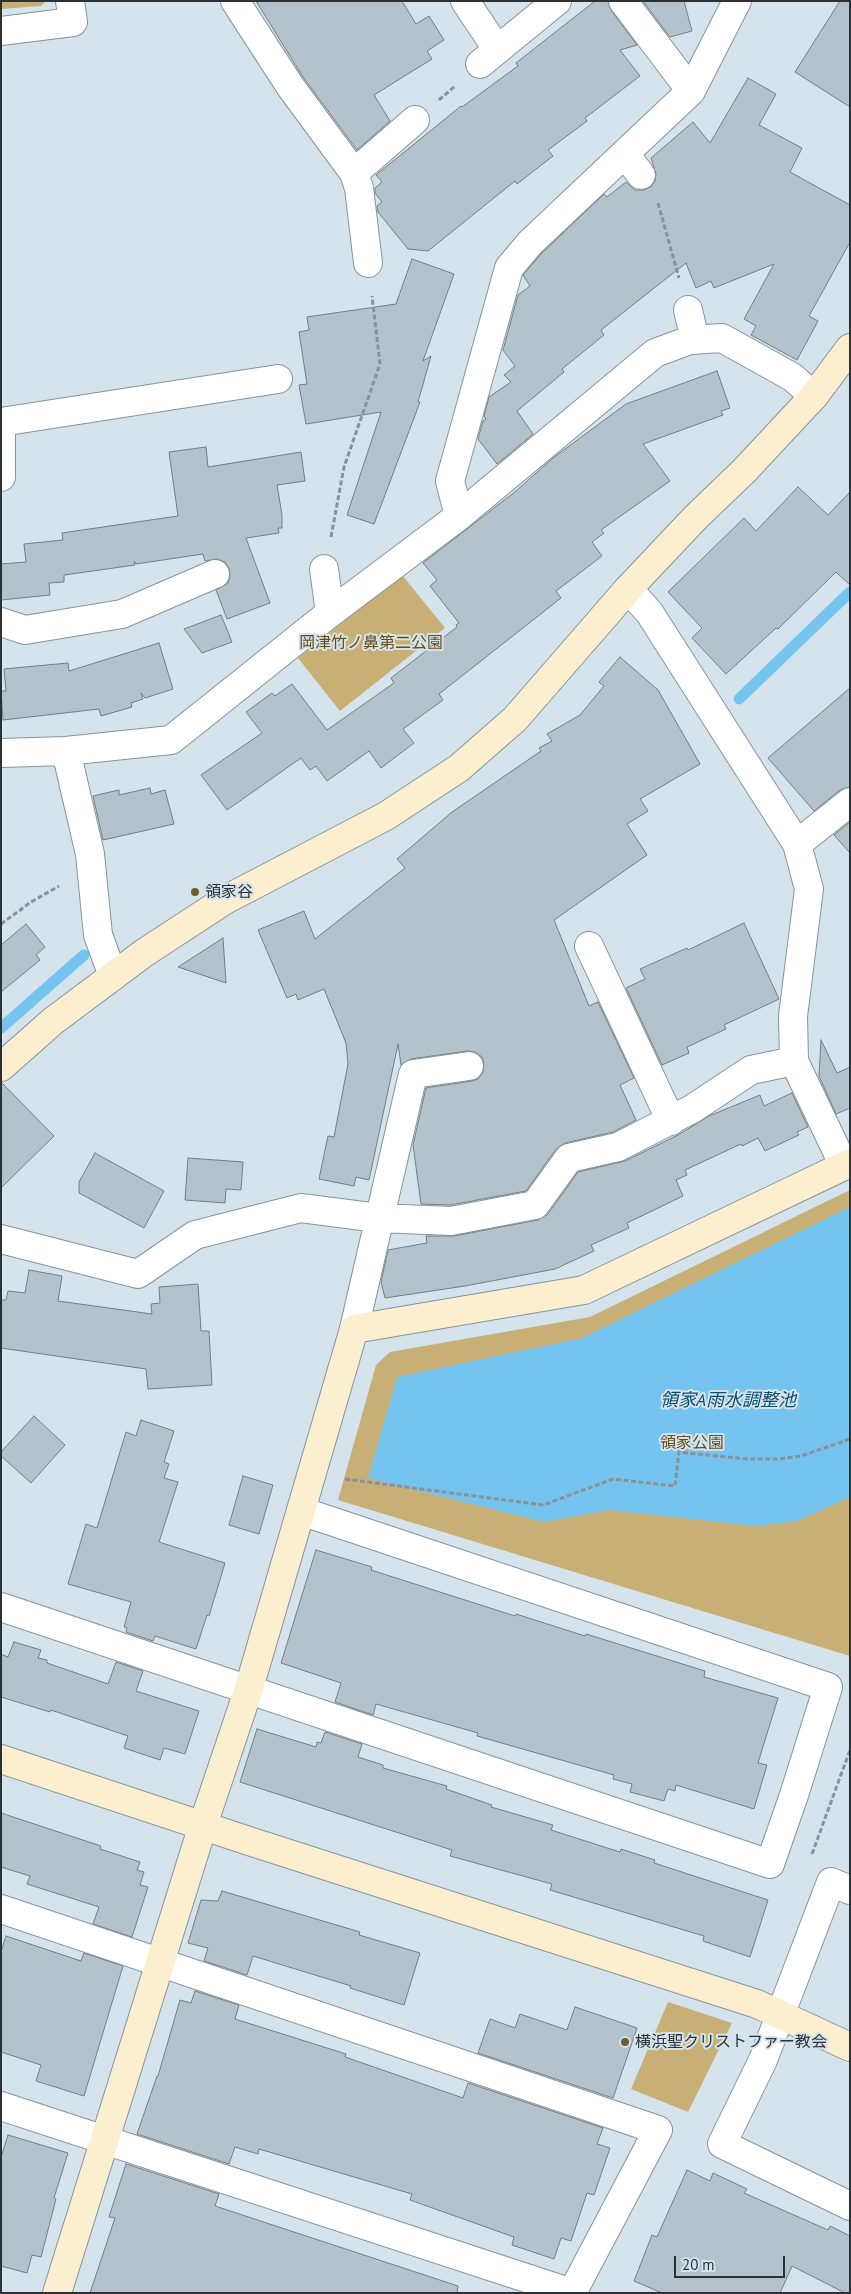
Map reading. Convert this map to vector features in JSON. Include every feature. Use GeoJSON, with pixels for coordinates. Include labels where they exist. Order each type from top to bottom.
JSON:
{"type":"FeatureCollection","features":[{"type":"Feature","properties":{"kind":"street"},"geometry":{"type":"LineString","coordinates":[[1,30],[73,22],[70,1]]}},
{"type":"Feature","properties":{"kind":"street"},"geometry":{"type":"LineString","coordinates":[[236,1],[290,86],[354,173],[359,188],[368,263]]}},
{"type":"Feature","properties":{"kind":"street"},"geometry":{"type":"LineString","coordinates":[[465,1],[488,57],[557,1]]}},
{"type":"Feature","properties":{"kind":"street"},"geometry":{"type":"LineString","coordinates":[[623,1],[691,91]]}},
{"type":"Feature","properties":{"kind":"street"},"geometry":{"type":"LineString","coordinates":[[459,516],[450,482],[509,268],[530,243],[691,91],[738,1]]}},
{"type":"Feature","properties":{"kind":"street"},"geometry":{"type":"LineString","coordinates":[[354,173],[415,120]]}},
{"type":"Feature","properties":{"kind":"street"},"geometry":{"type":"LineString","coordinates":[[625,154],[641,175]]}},
{"type":"Feature","properties":{"kind":"street"},"geometry":{"type":"LineString","coordinates":[[688,310],[695,340]]}},
{"type":"Feature","properties":{"kind":"street"},"geometry":{"type":"LineString","coordinates":[[1,753],[66,751],[171,740],[330,613],[459,516],[655,353],[690,340],[722,338],[792,377],[814,396]]}},
{"type":"Feature","properties":{"kind":"street"},"geometry":{"type":"LineString","coordinates":[[1,1067],[53,1021],[113,976],[144,953],[225,900],[386,816],[459,768],[515,719],[628,589],[696,516],[744,471],[814,396],[850,348]]}},
{"type":"Feature","properties":{"kind":"street"},"geometry":{"type":"LineString","coordinates":[[1,422],[278,380]]}},
{"type":"Feature","properties":{"kind":"street"},"geometry":{"type":"LineString","coordinates":[[1,432],[1,477]]}},
{"type":"Feature","properties":{"kind":"street"},"geometry":{"type":"LineString","coordinates":[[324,569],[330,613]]}},
{"type":"Feature","properties":{"kind":"street"},"geometry":{"type":"LineString","coordinates":[[1,622],[25,630],[122,614],[216,574]]}},
{"type":"Feature","properties":{"kind":"street"},"geometry":{"type":"LineString","coordinates":[[354,1329],[584,1290],[847,1164],[794,1061],[793,1016],[809,889],[797,844],[649,612],[628,589]]}},
{"type":"Feature","properties":{"kind":"street"},"geometry":{"type":"LineString","coordinates":[[66,751],[90,854],[98,935],[113,976]]}},
{"type":"Feature","properties":{"kind":"street"},"geometry":{"type":"LineString","coordinates":[[797,844],[850,802]]}},
{"type":"Feature","properties":{"kind":"street"},"geometry":{"type":"LineString","coordinates":[[589,946],[671,1121]]}},
{"type":"Feature","properties":{"kind":"street"},"geometry":{"type":"LineString","coordinates":[[1,1239],[138,1274],[195,1235],[301,1208],[378,1218],[451,1221],[535,1205],[569,1158],[618,1148],[692,1109],[751,1070],[794,1061]]}},
{"type":"Feature","properties":{"kind":"street"},"geometry":{"type":"LineString","coordinates":[[57,2293],[107,2139],[203,1825],[249,1688],[301,1511],[354,1329],[378,1218],[413,1074],[469,1066]]}},
{"type":"Feature","properties":{"kind":"street"},"geometry":{"type":"LineString","coordinates":[[1,1607],[249,1688],[770,1864],[828,1687],[301,1511]]}},
{"type":"Feature","properties":{"kind":"street"},"geometry":{"type":"LineString","coordinates":[[1,1758],[757,2004],[850,2047]]}},
{"type":"Feature","properties":{"kind":"street"},"geometry":{"type":"LineString","coordinates":[[850,1890],[831,1882],[764,2060],[722,2144],[850,2206]]}},
{"type":"Feature","properties":{"kind":"street"},"geometry":{"type":"LineString","coordinates":[[1,1909],[162,1961],[658,2130],[572,2292],[1,2106]]}},
{"type":"Feature","properties":{"kind":"path"},"geometry":{"type":"LineString","coordinates":[[415,120],[488,57]]}},
{"type":"Feature","properties":{"kind":"path"},"geometry":{"type":"LineString","coordinates":[[641,175],[655,191],[688,310]]}},
{"type":"Feature","properties":{"kind":"path"},"geometry":{"type":"LineString","coordinates":[[324,569],[344,467],[380,364],[374,320]]}},
{"type":"Feature","properties":{"kind":"path"},"geometry":{"type":"LineString","coordinates":[[1,924],[30,902],[91,868]]}},
{"type":"Feature","properties":{"kind":"path"},"geometry":{"type":"LineString","coordinates":[[312,1472],[353,1480],[543,1505],[612,1480],[675,1486],[679,1452],[747,1459],[778,1459],[801,1456],[850,1440]]}},
{"type":"Feature","properties":{"kind":"green space"},"geometry":{"type":"Polygon","coordinates":[[[1,1],[46,1],[41,6],[1,9],[1,1]]]}},
{"type":"Feature","properties":{"kind":"green space","name":"岡津竹ノ鼻第二公園"},"geometry":{"type":"Polygon","coordinates":[[[402,575],[445,628],[340,711],[298,658],[402,575]]]}},
{"type":"Feature","properties":{"kind":"green space","name":"領家A雨水調整池"},"geometry":{"type":"Polygon","coordinates":[[[850,1190],[850,1656],[338,1500],[376,1365],[390,1352],[590,1317],[850,1190]]]}},
{"type":"Feature","properties":{"kind":"green space"},"geometry":{"type":"Polygon","coordinates":[[[668,2002],[732,2023],[688,2112],[631,2089],[668,2002]]]}},
{"type":"Feature","properties":{"kind":"water","name":"領家A雨水調整池"},"geometry":{"type":"Polygon","coordinates":[[[850,1207],[850,1497],[797,1521],[756,1526],[609,1510],[544,1522],[368,1478],[397,1377],[582,1338],[850,1207]]]}},
{"type":"Feature","properties":{"kind":"building"},"geometry":{"type":"Polygon","coordinates":[[[256,1],[402,1],[416,24],[429,16],[444,40],[427,51],[432,59],[374,95],[390,121],[357,150],[303,77],[256,1]]]}},
{"type":"Feature","properties":{"kind":"building"},"geometry":{"type":"Polygon","coordinates":[[[595,1],[608,1],[611,10],[637,45],[620,50],[640,76],[585,118],[587,121],[548,150],[553,156],[517,184],[515,181],[428,251],[408,249],[378,212],[377,206],[382,202],[375,193],[375,188],[382,182],[376,175],[461,106],[518,66],[516,63],[595,1]]]}},
{"type":"Feature","properties":{"kind":"building"},"geometry":{"type":"Polygon","coordinates":[[[643,1],[684,1],[692,31],[670,37],[643,1]]]}},
{"type":"Feature","properties":{"kind":"building"},"geometry":{"type":"Polygon","coordinates":[[[840,1],[850,1],[850,107],[795,72],[840,1]]]}},
{"type":"Feature","properties":{"kind":"building"},"geometry":{"type":"Polygon","coordinates":[[[748,78],[776,94],[759,125],[802,148],[790,172],[850,205],[850,242],[809,316],[818,321],[797,360],[751,335],[756,326],[744,319],[774,264],[714,288],[711,281],[696,288],[686,263],[601,330],[604,335],[562,369],[564,372],[517,411],[533,434],[497,464],[478,439],[483,421],[486,419],[484,416],[489,397],[511,382],[504,375],[515,366],[503,350],[518,295],[530,286],[523,275],[541,254],[604,194],[607,197],[626,182],[635,190],[651,187],[655,181],[656,174],[651,158],[693,122],[710,143],[748,78]]]}},
{"type":"Feature","properties":{"kind":"building"},"geometry":{"type":"Polygon","coordinates":[[[412,259],[454,274],[423,361],[431,356],[418,402],[420,402],[374,524],[347,515],[381,412],[306,424],[299,385],[307,384],[299,332],[309,330],[307,317],[396,304],[412,259]]]}},
{"type":"Feature","properties":{"kind":"building"},"geometry":{"type":"Polygon","coordinates":[[[717,371],[730,408],[721,411],[723,415],[643,444],[670,481],[601,530],[604,533],[592,542],[602,556],[556,591],[561,598],[439,694],[443,700],[403,729],[414,743],[381,768],[369,751],[327,781],[316,766],[310,770],[301,758],[227,810],[201,775],[262,733],[246,712],[272,693],[275,696],[292,684],[327,730],[394,683],[391,678],[457,627],[456,625],[459,623],[430,586],[437,580],[423,563],[516,491],[553,458],[626,404],[717,371]]]}},
{"type":"Feature","properties":{"kind":"building"},"geometry":{"type":"Polygon","coordinates":[[[206,447],[208,467],[301,452],[305,481],[277,485],[282,515],[282,528],[278,528],[279,533],[246,538],[270,603],[227,619],[216,590],[228,583],[230,576],[229,568],[225,562],[217,559],[205,561],[203,554],[136,564],[134,561],[135,565],[64,575],[64,582],[49,583],[50,595],[1,600],[1,564],[26,562],[24,544],[63,540],[62,533],[178,516],[169,452],[206,447]]]}},
{"type":"Feature","properties":{"kind":"building"},"geometry":{"type":"Polygon","coordinates":[[[798,487],[828,515],[850,492],[850,585],[836,572],[778,629],[776,628],[726,674],[692,638],[702,628],[668,592],[744,518],[756,531],[798,487]]]}},
{"type":"Feature","properties":{"kind":"building"},"geometry":{"type":"Polygon","coordinates":[[[221,615],[232,642],[202,653],[184,629],[221,615]]]}},
{"type":"Feature","properties":{"kind":"building"},"geometry":{"type":"Polygon","coordinates":[[[159,643],[173,689],[145,698],[141,693],[143,699],[131,703],[132,707],[101,716],[99,709],[3,720],[1,691],[6,691],[4,669],[68,663],[69,671],[159,643]]]}},
{"type":"Feature","properties":{"kind":"building"},"geometry":{"type":"Polygon","coordinates":[[[620,657],[658,690],[700,764],[640,799],[648,811],[627,824],[647,855],[554,920],[589,1006],[598,1002],[634,1078],[620,1085],[636,1120],[613,1132],[565,1143],[556,1149],[526,1191],[450,1205],[421,1204],[413,1145],[426,1088],[478,1079],[483,1072],[484,1063],[482,1057],[475,1052],[467,1051],[411,1059],[401,1065],[398,1044],[369,1180],[356,1177],[354,1186],[319,1179],[328,1136],[334,1137],[348,1064],[346,1043],[324,989],[298,1000],[296,994],[287,998],[258,930],[304,911],[315,939],[405,868],[397,859],[452,812],[541,751],[539,748],[552,741],[547,734],[580,715],[604,686],[599,682],[620,657]]]}},
{"type":"Feature","properties":{"kind":"building"},"geometry":{"type":"Polygon","coordinates":[[[850,688],[850,787],[840,790],[814,811],[768,758],[850,688]]]}},
{"type":"Feature","properties":{"kind":"building"},"geometry":{"type":"Polygon","coordinates":[[[150,788],[151,794],[165,790],[174,824],[103,840],[93,796],[119,790],[119,795],[150,788]]]}},
{"type":"Feature","properties":{"kind":"building"},"geometry":{"type":"Polygon","coordinates":[[[850,822],[850,853],[834,835],[850,822]]]}},
{"type":"Feature","properties":{"kind":"building"},"geometry":{"type":"Polygon","coordinates":[[[744,923],[779,999],[724,1025],[726,1029],[687,1047],[689,1053],[662,1065],[626,988],[645,979],[640,969],[687,948],[688,950],[744,923]]]}},
{"type":"Feature","properties":{"kind":"building"},"geometry":{"type":"Polygon","coordinates":[[[26,924],[45,947],[36,955],[40,960],[1,992],[1,945],[26,924]]]}},
{"type":"Feature","properties":{"kind":"building"},"geometry":{"type":"Polygon","coordinates":[[[223,938],[226,983],[178,967],[223,938]]]}},
{"type":"Feature","properties":{"kind":"building"},"geometry":{"type":"Polygon","coordinates":[[[821,1040],[837,1073],[850,1067],[850,1108],[836,1114],[819,1076],[821,1040]]]}},
{"type":"Feature","properties":{"kind":"building"},"geometry":{"type":"Polygon","coordinates":[[[1,1082],[54,1136],[1,1188],[1,1082]]]}},
{"type":"Feature","properties":{"kind":"building"},"geometry":{"type":"Polygon","coordinates":[[[792,1093],[808,1127],[797,1132],[799,1135],[765,1151],[758,1138],[685,1170],[687,1175],[676,1180],[683,1196],[627,1223],[629,1228],[591,1245],[594,1251],[555,1269],[465,1286],[385,1298],[381,1282],[388,1250],[427,1243],[426,1236],[454,1236],[538,1220],[548,1214],[578,1172],[625,1161],[678,1135],[709,1116],[760,1095],[764,1106],[792,1093]]]}},
{"type":"Feature","properties":{"kind":"building"},"geometry":{"type":"Polygon","coordinates":[[[95,1153],[164,1191],[144,1228],[79,1193],[79,1182],[95,1153]]]}},
{"type":"Feature","properties":{"kind":"building"},"geometry":{"type":"Polygon","coordinates":[[[188,1158],[243,1162],[241,1190],[226,1189],[225,1203],[185,1200],[188,1158]]]}},
{"type":"Feature","properties":{"kind":"building"},"geometry":{"type":"Polygon","coordinates":[[[29,1270],[62,1276],[58,1301],[152,1314],[151,1304],[160,1303],[159,1287],[198,1284],[201,1331],[209,1331],[212,1385],[148,1389],[146,1369],[1,1348],[1,1300],[6,1300],[8,1291],[25,1293],[29,1270]]]}},
{"type":"Feature","properties":{"kind":"building"},"geometry":{"type":"Polygon","coordinates":[[[34,1416],[65,1445],[31,1483],[1,1456],[1,1452],[34,1416]]]}},
{"type":"Feature","properties":{"kind":"building"},"geometry":{"type":"Polygon","coordinates":[[[141,1420],[174,1431],[164,1462],[169,1464],[164,1478],[178,1482],[159,1542],[225,1563],[209,1616],[207,1615],[196,1649],[155,1636],[153,1641],[126,1632],[127,1628],[124,1627],[131,1602],[68,1584],[86,1524],[97,1528],[126,1432],[136,1436],[141,1420]]]}},
{"type":"Feature","properties":{"kind":"building"},"geometry":{"type":"Polygon","coordinates":[[[243,1476],[273,1485],[259,1534],[229,1525],[243,1476]]]}},
{"type":"Feature","properties":{"kind":"building"},"geometry":{"type":"Polygon","coordinates":[[[316,1550],[372,1567],[371,1570],[515,1616],[516,1614],[585,1636],[586,1634],[705,1671],[704,1677],[778,1698],[758,1763],[767,1765],[754,1809],[676,1785],[675,1791],[668,1789],[664,1801],[630,1792],[632,1784],[613,1779],[614,1775],[477,1736],[478,1733],[376,1704],[373,1715],[335,1702],[341,1683],[281,1663],[316,1550]]]}},
{"type":"Feature","properties":{"kind":"building"},"geometry":{"type":"Polygon","coordinates":[[[14,1642],[41,1650],[38,1658],[47,1660],[47,1663],[108,1684],[116,1662],[143,1671],[136,1691],[199,1711],[185,1754],[164,1748],[160,1760],[124,1748],[128,1736],[51,1710],[50,1712],[1,1697],[1,1654],[8,1657],[14,1642]]]}},
{"type":"Feature","properties":{"kind":"building"},"geometry":{"type":"Polygon","coordinates":[[[257,1729],[316,1747],[317,1742],[321,1743],[325,1732],[362,1744],[358,1757],[383,1765],[383,1768],[447,1786],[446,1789],[492,1805],[491,1807],[553,1825],[551,1830],[620,1852],[621,1849],[655,1860],[654,1863],[768,1900],[750,1957],[703,1941],[704,1936],[550,1890],[552,1884],[450,1856],[452,1850],[240,1782],[257,1729]]]}},
{"type":"Feature","properties":{"kind":"building"},"geometry":{"type":"Polygon","coordinates":[[[1,1813],[101,1846],[100,1849],[140,1862],[137,1870],[144,1872],[140,1885],[148,1887],[132,1937],[93,1924],[99,1907],[27,1884],[30,1876],[1,1867],[1,1813]]]}},
{"type":"Feature","properties":{"kind":"building"},"geometry":{"type":"Polygon","coordinates":[[[222,1891],[360,1932],[359,1935],[420,1953],[404,2005],[350,1988],[351,1986],[253,1956],[247,1975],[204,1961],[208,1948],[188,1943],[201,1900],[218,1901],[222,1891]]]}},
{"type":"Feature","properties":{"kind":"building"},"geometry":{"type":"Polygon","coordinates":[[[6,1936],[81,1961],[84,1953],[123,1966],[84,2096],[36,2081],[41,2065],[1,2052],[1,1952],[6,1936]]]}},
{"type":"Feature","properties":{"kind":"building"},"geometry":{"type":"Polygon","coordinates":[[[195,1991],[239,2005],[235,2019],[346,2054],[345,2057],[463,2098],[468,2083],[603,2128],[597,2144],[610,2148],[594,2195],[587,2193],[571,2241],[561,2238],[554,2259],[512,2245],[514,2237],[410,2200],[412,2194],[259,2149],[258,2154],[235,2147],[229,2164],[137,2134],[158,2076],[180,2000],[191,2003],[195,1991]]]}},
{"type":"Feature","properties":{"kind":"building"},"geometry":{"type":"Polygon","coordinates":[[[575,2007],[637,2028],[613,2098],[478,2053],[490,2019],[515,2028],[520,2014],[567,2030],[575,2007]]]}},
{"type":"Feature","properties":{"kind":"building"},"geometry":{"type":"Polygon","coordinates":[[[8,2135],[68,2153],[54,2198],[56,2199],[41,2257],[32,2255],[27,2273],[1,2266],[1,2157],[8,2135]]]}},
{"type":"Feature","properties":{"kind":"building"},"geometry":{"type":"Polygon","coordinates":[[[126,2164],[219,2194],[215,2206],[458,2286],[457,2293],[90,2293],[115,2218],[109,2217],[126,2164]]]}},
{"type":"Feature","properties":{"kind":"building"},"geometry":{"type":"Polygon","coordinates":[[[687,2170],[710,2181],[713,2173],[747,2189],[744,2193],[828,2230],[830,2226],[850,2236],[850,2293],[845,2293],[792,2266],[780,2293],[662,2293],[634,2281],[652,2235],[657,2237],[687,2170]]]}},
{"type":"Feature","properties":{"kind":"waterway"},"geometry":{"type":"LineString","coordinates":[[739,699],[850,592]]}},
{"type":"Feature","properties":{"kind":"waterway"},"geometry":{"type":"LineString","coordinates":[[1,1028],[84,955]]}},
{"type":"Feature","properties":{"kind":"place","name":"領家谷"},"geometry":{"type":"Point","coordinates":[195,892]}},
{"type":"Feature","properties":{"kind":"place","name":"横浜聖クリストファー教会"},"geometry":{"type":"Point","coordinates":[625,2042]}},
{"type":"Feature","properties":{"kind":"park label","name":"領家公園"},"geometry":{"type":"Point","coordinates":[692,1443]}}]}
